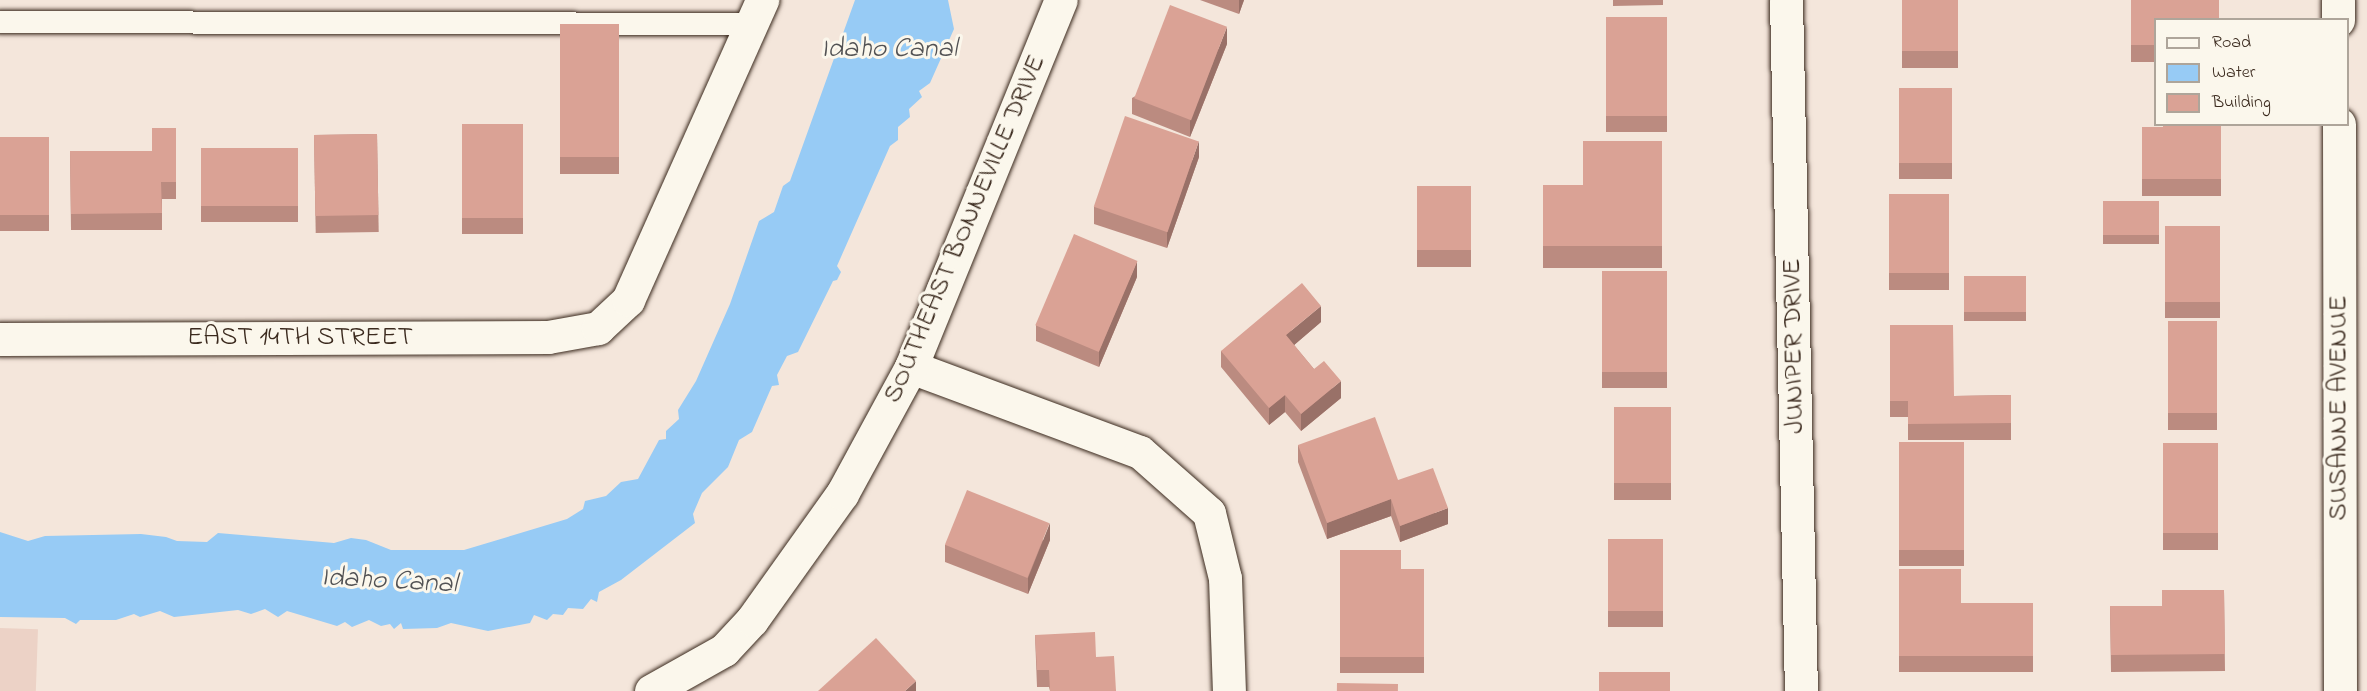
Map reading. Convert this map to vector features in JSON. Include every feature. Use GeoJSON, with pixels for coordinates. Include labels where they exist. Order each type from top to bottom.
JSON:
{"type":"FeatureCollection","features":[{"type":"Feature","properties":{"kind":"street","name":"SOUTHEAST BONNEVILLE DRIVE"},"geometry":{"type":"LineString","coordinates":[[651,691],[724,650],[752,620],[842,494],[911,367],[1061,0]]}},
{"type":"Feature","properties":{"kind":"street","name":"JUNIPER DRIVE"},"geometry":{"type":"LineString","coordinates":[[1786,0],[1801,691]]}},
{"type":"Feature","properties":{"kind":"street"},"geometry":{"type":"LineString","coordinates":[[2338,0],[2338,18]]}},
{"type":"Feature","properties":{"kind":"street","name":"EAST 14TH STREET"},"geometry":{"type":"LineString","coordinates":[[0,339],[548,337],[598,328],[628,300],[758,12]]}},
{"type":"Feature","properties":{"kind":"street","name":"SUSANNE AVENUE"},"geometry":{"type":"LineString","coordinates":[[2339,126],[2340,691]]}},
{"type":"Feature","properties":{"kind":"street"},"geometry":{"type":"LineString","coordinates":[[911,367],[1140,453],[1209,513],[1225,578],[1229,691]]}},
{"type":"Feature","properties":{"kind":"lane"},"geometry":{"type":"LineString","coordinates":[[0,22],[758,12]]}},
{"type":"Feature","properties":{"kind":"shaded area"},"geometry":{"type":"Polygon","coordinates":[[[0,628],[38,629],[36,691],[0,691],[0,628]]]}},
{"type":"Feature","properties":{"kind":"water","name":"Idaho Canal"},"geometry":{"type":"Polygon","coordinates":[[[855,0],[948,0],[954,29],[930,83],[919,91],[922,97],[909,109],[910,117],[898,127],[898,140],[890,146],[837,266],[841,272],[837,280],[833,281],[798,352],[787,356],[777,375],[779,385],[772,386],[752,432],[739,440],[728,467],[702,493],[693,514],[695,523],[621,580],[599,592],[597,602],[591,599],[583,609],[568,608],[563,615],[553,614],[547,620],[534,615],[530,623],[488,631],[451,623],[437,628],[403,629],[401,623],[394,629],[390,624],[381,626],[369,620],[352,627],[345,622],[337,626],[287,611],[278,617],[265,609],[251,614],[238,610],[174,617],[160,611],[140,617],[134,614],[116,620],[80,620],[76,624],[65,618],[0,617],[0,532],[28,541],[45,536],[141,534],[166,537],[177,541],[207,542],[218,533],[334,543],[351,538],[366,540],[391,550],[464,550],[567,519],[583,509],[585,501],[606,496],[621,482],[638,479],[659,440],[666,439],[666,431],[679,419],[678,410],[696,381],[730,304],[759,221],[774,212],[783,186],[790,181],[855,0]]]}},
{"type":"Feature","properties":{"kind":"building"},"geometry":{"type":"Polygon","coordinates":[[[1902,0],[1958,0],[1958,51],[1902,51],[1902,0]]]}},
{"type":"Feature","properties":{"kind":"building"},"geometry":{"type":"Polygon","coordinates":[[[2131,0],[2219,0],[2219,18],[2154,18],[2154,45],[2131,45],[2131,0]]]}},
{"type":"Feature","properties":{"kind":"building"},"geometry":{"type":"Polygon","coordinates":[[[1170,5],[1227,27],[1191,120],[1134,98],[1170,5]]]}},
{"type":"Feature","properties":{"kind":"building"},"geometry":{"type":"Polygon","coordinates":[[[1606,17],[1667,17],[1667,116],[1606,116],[1606,17]]]}},
{"type":"Feature","properties":{"kind":"building"},"geometry":{"type":"Polygon","coordinates":[[[560,24],[619,24],[619,157],[560,157],[560,24]]]}},
{"type":"Feature","properties":{"kind":"building"},"geometry":{"type":"Polygon","coordinates":[[[1899,88],[1952,88],[1952,163],[1899,163],[1899,88]]]}},
{"type":"Feature","properties":{"kind":"building"},"geometry":{"type":"Polygon","coordinates":[[[1125,116],[1199,141],[1167,232],[1094,207],[1125,116]]]}},
{"type":"Feature","properties":{"kind":"building"},"geometry":{"type":"Polygon","coordinates":[[[462,124],[523,124],[523,218],[462,218],[462,124]]]}},
{"type":"Feature","properties":{"kind":"building"},"geometry":{"type":"Polygon","coordinates":[[[2221,126],[2221,179],[2142,179],[2142,127],[2221,126]]]}},
{"type":"Feature","properties":{"kind":"building"},"geometry":{"type":"Polygon","coordinates":[[[152,128],[176,128],[176,182],[161,182],[162,213],[71,214],[70,151],[152,151],[152,128]]]}},
{"type":"Feature","properties":{"kind":"building"},"geometry":{"type":"Polygon","coordinates":[[[377,134],[378,215],[315,216],[314,135],[377,134]]]}},
{"type":"Feature","properties":{"kind":"building"},"geometry":{"type":"Polygon","coordinates":[[[0,137],[49,137],[49,215],[0,215],[0,137]]]}},
{"type":"Feature","properties":{"kind":"building"},"geometry":{"type":"Polygon","coordinates":[[[1583,141],[1662,141],[1662,246],[1543,246],[1543,185],[1583,185],[1583,141]]]}},
{"type":"Feature","properties":{"kind":"building"},"geometry":{"type":"Polygon","coordinates":[[[201,148],[298,148],[298,206],[201,206],[201,148]]]}},
{"type":"Feature","properties":{"kind":"building"},"geometry":{"type":"Polygon","coordinates":[[[1417,186],[1471,186],[1471,250],[1417,250],[1417,186]]]}},
{"type":"Feature","properties":{"kind":"building"},"geometry":{"type":"Polygon","coordinates":[[[1889,194],[1949,194],[1949,273],[1889,273],[1889,194]]]}},
{"type":"Feature","properties":{"kind":"building"},"geometry":{"type":"Polygon","coordinates":[[[2103,201],[2159,201],[2159,235],[2103,235],[2103,201]]]}},
{"type":"Feature","properties":{"kind":"building"},"geometry":{"type":"Polygon","coordinates":[[[2165,226],[2220,226],[2220,302],[2165,302],[2165,226]]]}},
{"type":"Feature","properties":{"kind":"building"},"geometry":{"type":"Polygon","coordinates":[[[1074,234],[1138,261],[1099,352],[1035,325],[1074,234]]]}},
{"type":"Feature","properties":{"kind":"building"},"geometry":{"type":"Polygon","coordinates":[[[1602,271],[1667,271],[1667,372],[1602,372],[1602,271]]]}},
{"type":"Feature","properties":{"kind":"building"},"geometry":{"type":"Polygon","coordinates":[[[1964,276],[2026,276],[2026,312],[1964,312],[1964,276]]]}},
{"type":"Feature","properties":{"kind":"building"},"geometry":{"type":"Polygon","coordinates":[[[1302,283],[1321,306],[1286,335],[1314,369],[1324,361],[1341,381],[1301,414],[1285,395],[1269,408],[1221,351],[1302,283]]]}},
{"type":"Feature","properties":{"kind":"building"},"geometry":{"type":"Polygon","coordinates":[[[2168,321],[2217,321],[2217,413],[2168,413],[2168,321]]]}},
{"type":"Feature","properties":{"kind":"building"},"geometry":{"type":"Polygon","coordinates":[[[1890,325],[1953,325],[1954,396],[2011,395],[2011,423],[1908,424],[1908,401],[1890,401],[1890,325]]]}},
{"type":"Feature","properties":{"kind":"building"},"geometry":{"type":"Polygon","coordinates":[[[1614,407],[1671,407],[1671,483],[1614,483],[1614,407]]]}},
{"type":"Feature","properties":{"kind":"building"},"geometry":{"type":"Polygon","coordinates":[[[1375,417],[1398,480],[1433,468],[1448,508],[1400,526],[1391,499],[1327,523],[1298,445],[1375,417]]]}},
{"type":"Feature","properties":{"kind":"building"},"geometry":{"type":"Polygon","coordinates":[[[1899,442],[1964,442],[1964,550],[1899,550],[1899,442]]]}},
{"type":"Feature","properties":{"kind":"building"},"geometry":{"type":"Polygon","coordinates":[[[2163,443],[2218,443],[2218,533],[2163,533],[2163,443]]]}},
{"type":"Feature","properties":{"kind":"building"},"geometry":{"type":"Polygon","coordinates":[[[967,490],[1050,523],[1027,578],[945,545],[967,490]]]}},
{"type":"Feature","properties":{"kind":"building"},"geometry":{"type":"Polygon","coordinates":[[[1608,539],[1663,539],[1663,611],[1608,611],[1608,539]]]}},
{"type":"Feature","properties":{"kind":"building"},"geometry":{"type":"Polygon","coordinates":[[[1340,550],[1401,550],[1401,569],[1424,569],[1424,657],[1340,657],[1340,550]]]}},
{"type":"Feature","properties":{"kind":"building"},"geometry":{"type":"Polygon","coordinates":[[[1899,569],[1961,569],[1961,603],[2033,603],[2033,656],[1899,656],[1899,569]]]}},
{"type":"Feature","properties":{"kind":"building"},"geometry":{"type":"Polygon","coordinates":[[[2162,590],[2224,590],[2225,654],[2111,655],[2110,606],[2162,606],[2162,590]]]}},
{"type":"Feature","properties":{"kind":"building"},"geometry":{"type":"Polygon","coordinates":[[[1095,632],[1096,657],[1114,656],[1116,691],[1050,691],[1049,670],[1037,670],[1035,635],[1095,632]]]}},
{"type":"Feature","properties":{"kind":"building"},"geometry":{"type":"Polygon","coordinates":[[[876,638],[916,681],[905,691],[818,691],[876,638]]]}},
{"type":"Feature","properties":{"kind":"building"},"geometry":{"type":"Polygon","coordinates":[[[1599,672],[1670,672],[1670,691],[1599,691],[1599,672]]]}},
{"type":"Feature","properties":{"kind":"building"},"geometry":{"type":"Polygon","coordinates":[[[1337,683],[1398,684],[1398,691],[1337,691],[1337,683]]]}}]}
